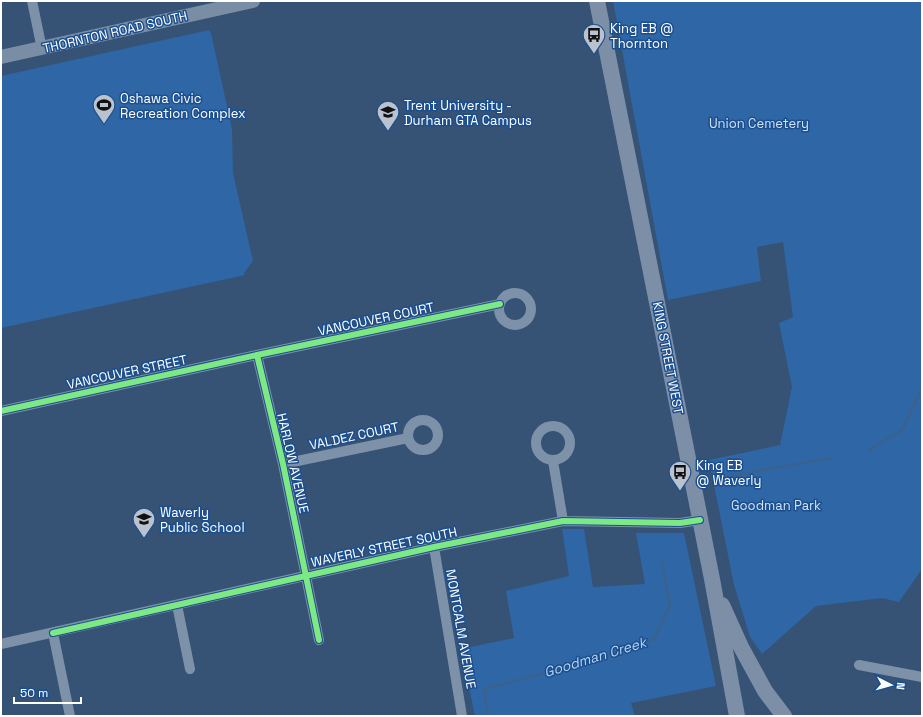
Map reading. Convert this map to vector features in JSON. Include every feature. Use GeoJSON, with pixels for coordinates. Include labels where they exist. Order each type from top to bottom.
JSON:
{"type":"FeatureCollection","features":[{"type":"Feature","properties":{"kind":"main road","name":"THORNTON ROAD SOUTH"},"geometry":{"type":"LineString","coordinates":[[1,57],[253,1]]}},
{"type":"Feature","properties":{"kind":"main road","name":"KING STREET WEST"},"geometry":{"type":"LineString","coordinates":[[597,1],[712,579],[737,716]]}},
{"type":"Feature","properties":{"kind":"main road"},"geometry":{"type":"LineString","coordinates":[[712,579],[741,647],[765,691],[784,716]]}},
{"type":"Feature","properties":{"kind":"street"},"geometry":{"type":"LineString","coordinates":[[32,1],[42,48]]}},
{"type":"Feature","properties":{"kind":"street","name":"VANCOUVER COURT"},"geometry":{"type":"LineString","coordinates":[[257,355],[500,304]]}},
{"type":"Feature","properties":{"kind":"street","name":"VANCOUVER STREET"},"geometry":{"type":"LineString","coordinates":[[1,411],[257,355]]}},
{"type":"Feature","properties":{"kind":"street","name":"HARLOW AVENUE"},"geometry":{"type":"LineString","coordinates":[[257,355],[282,464],[319,640]]}},
{"type":"Feature","properties":{"kind":"street","name":"VALDEZ COURT"},"geometry":{"type":"LineString","coordinates":[[282,464],[408,438]]}},
{"type":"Feature","properties":{"kind":"street"},"geometry":{"type":"LineString","coordinates":[[554,461],[563,521]]}},
{"type":"Feature","properties":{"kind":"street","name":"WAVERLY STREET SOUTH"},"geometry":{"type":"LineString","coordinates":[[1,644],[306,575],[563,521],[680,523],[700,520]]}},
{"type":"Feature","properties":{"kind":"street","name":"MONTCALM AVENUE"},"geometry":{"type":"LineString","coordinates":[[434,547],[462,716]]}},
{"type":"Feature","properties":{"kind":"street"},"geometry":{"type":"LineString","coordinates":[[177,605],[190,669]]}},
{"type":"Feature","properties":{"kind":"street"},"geometry":{"type":"LineString","coordinates":[[53,633],[70,716]]}},
{"type":"Feature","properties":{"kind":"street"},"geometry":{"type":"LineString","coordinates":[[859,665],[922,677]]}},
{"type":"Feature","properties":{"kind":"green space"},"geometry":{"type":"Polygon","coordinates":[[[613,1],[922,1],[922,569],[899,602],[882,598],[816,606],[762,654],[750,637],[734,585],[709,460],[780,445],[792,387],[779,323],[793,317],[783,242],[757,247],[761,281],[668,300],[613,1]]]}},
{"type":"Feature","properties":{"kind":"green space","name":"Oshawa Civic Recreation Complex"},"geometry":{"type":"Polygon","coordinates":[[[209,30],[211,33],[232,129],[233,173],[253,261],[244,273],[245,275],[1,328],[1,76],[209,30]]]}},
{"type":"Feature","properties":{"kind":"green space"},"geometry":{"type":"Polygon","coordinates":[[[562,529],[584,529],[593,587],[645,584],[636,533],[684,533],[716,686],[631,703],[635,716],[475,716],[461,649],[514,638],[506,591],[569,576],[562,529]]]}},
{"type":"Feature","properties":{"kind":"waterway","name":"Goodman Creek"},"geometry":{"type":"LineString","coordinates":[[869,450],[903,429],[922,387]]}},
{"type":"Feature","properties":{"kind":"waterway","name":"Goodman Creek"},"geometry":{"type":"LineString","coordinates":[[730,476],[831,458]]}},
{"type":"Feature","properties":{"kind":"waterway","name":"Goodman Creek"},"geometry":{"type":"LineString","coordinates":[[488,716],[484,689],[602,658],[654,639],[670,605],[662,562]]}},
{"type":"Feature","properties":{"kind":"cycle path"},"geometry":{"type":"LineString","coordinates":[[1,411],[500,304]]}},
{"type":"Feature","properties":{"kind":"cycle path"},"geometry":{"type":"LineString","coordinates":[[257,355],[283,464],[319,640]]}},
{"type":"Feature","properties":{"kind":"cycle path"},"geometry":{"type":"LineString","coordinates":[[53,633],[434,547],[563,521],[680,523],[700,520]]}},
{"type":"Feature","properties":{"kind":"place","name":"King EB @ Thornton"},"geometry":{"type":"Point","coordinates":[594,54]}},
{"type":"Feature","properties":{"kind":"place","name":"Oshawa Civic Recreation Complex"},"geometry":{"type":"Point","coordinates":[104,124]}},
{"type":"Feature","properties":{"kind":"place","name":"Trent University - Durham GTA Campus"},"geometry":{"type":"Point","coordinates":[388,132]}},
{"type":"Feature","properties":{"kind":"place","name":"King EB @ Waverly"},"geometry":{"type":"Point","coordinates":[680,492]}},
{"type":"Feature","properties":{"kind":"place","name":"Waverly Public School"},"geometry":{"type":"Point","coordinates":[144,538]}},
{"type":"Feature","properties":{"kind":"park label","name":"Union Cemetery"},"geometry":{"type":"Point","coordinates":[759,123]}},
{"type":"Feature","properties":{"kind":"park label","name":"Goodman Park"},"geometry":{"type":"Point","coordinates":[776,505]}}]}
